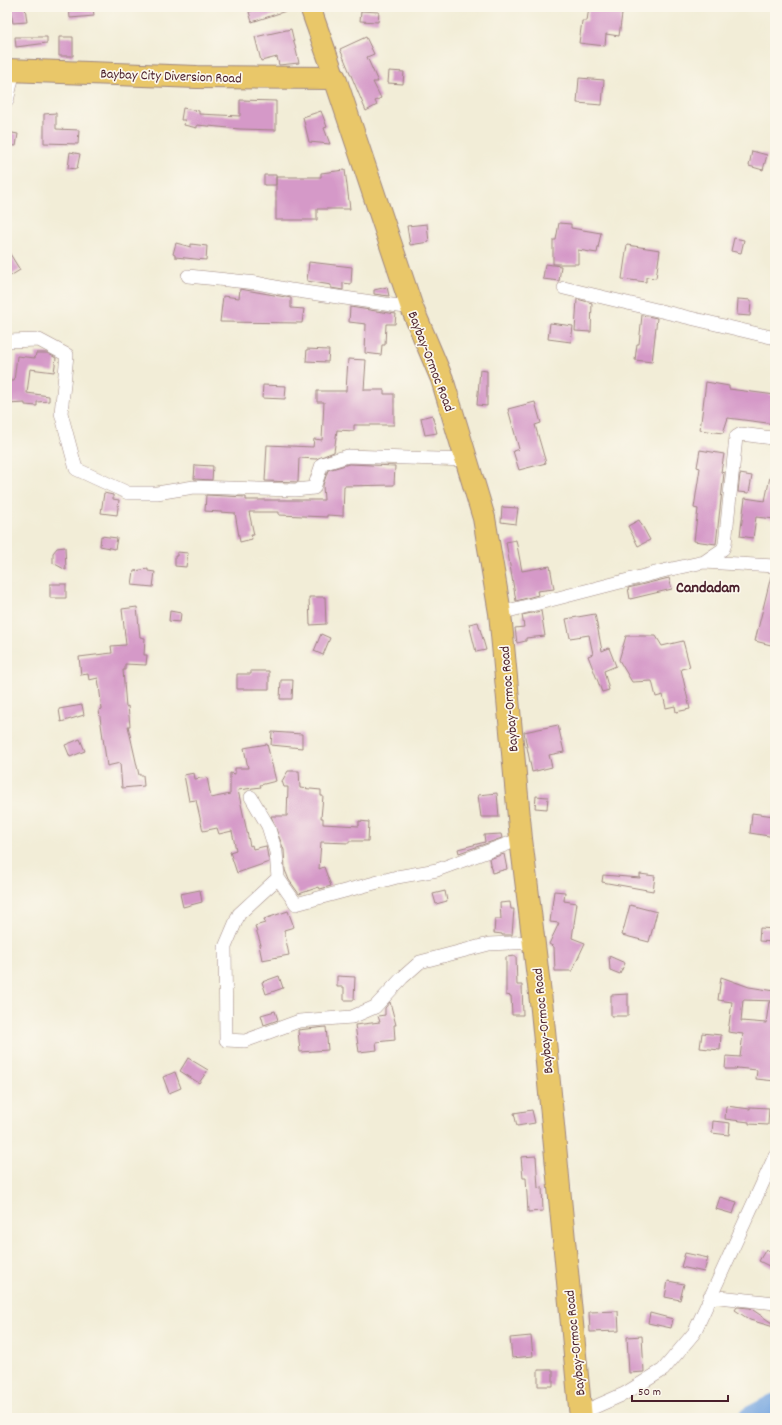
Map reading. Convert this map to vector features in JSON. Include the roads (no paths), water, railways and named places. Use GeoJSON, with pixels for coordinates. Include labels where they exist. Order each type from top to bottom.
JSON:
{"type":"FeatureCollection","features":[{"type":"Feature","properties":{"kind":"highway","name":"Baybay City Diversion Road"},"geometry":{"type":"LineString","coordinates":[[11,70],[197,77],[335,78]]}},
{"type":"Feature","properties":{"kind":"highway","name":"Baybay-Ormoc Road"},"geometry":{"type":"LineString","coordinates":[[335,78],[412,308],[442,379],[484,518],[500,613],[521,839],[542,1010],[581,1416]]}},
{"type":"Feature","properties":{"kind":"main road","name":"Baybay-Ormoc Road"},"geometry":{"type":"LineString","coordinates":[[310,7],[335,78]]}},
{"type":"Feature","properties":{"kind":"street"},"geometry":{"type":"LineString","coordinates":[[7,101],[11,70]]}},
{"type":"Feature","properties":{"kind":"street"},"geometry":{"type":"LineString","coordinates":[[188,276],[257,283],[291,290],[412,308]]}},
{"type":"Feature","properties":{"kind":"street"},"geometry":{"type":"LineString","coordinates":[[564,288],[775,338]]}},
{"type":"Feature","properties":{"kind":"street"},"geometry":{"type":"LineString","coordinates":[[7,341],[39,340],[67,355],[61,413],[76,469],[128,494],[157,494],[194,487],[295,490],[314,488],[322,464],[348,456],[466,460]]}},
{"type":"Feature","properties":{"kind":"street"},"geometry":{"type":"LineString","coordinates":[[704,562],[723,549],[725,544],[736,437],[741,434],[772,438]]}},
{"type":"Feature","properties":{"kind":"street"},"geometry":{"type":"LineString","coordinates":[[500,613],[667,570],[704,562],[775,566]]}},
{"type":"Feature","properties":{"kind":"street"},"geometry":{"type":"LineString","coordinates":[[251,797],[268,826],[276,852],[278,878],[296,904],[397,877],[437,870],[521,839]]}},
{"type":"Feature","properties":{"kind":"street"},"geometry":{"type":"LineString","coordinates":[[278,878],[239,914],[225,948],[226,1040],[245,1041],[299,1022],[352,1017],[375,1007],[402,978],[420,962],[489,944],[534,942]]}},
{"type":"Feature","properties":{"kind":"street"},"geometry":{"type":"LineString","coordinates":[[581,1416],[624,1394],[663,1370],[694,1333],[775,1156]]}},
{"type":"Feature","properties":{"kind":"street"},"geometry":{"type":"LineString","coordinates":[[710,1296],[775,1303]]}},
{"type":"Feature","properties":{"kind":"waterway"},"geometry":{"type":"LineString","coordinates":[[750,1418],[775,1405]]}},
{"type":"Feature","properties":{"kind":"district","name":"Candadam"},"geometry":{"type":"Point","coordinates":[708,586]}}]}
